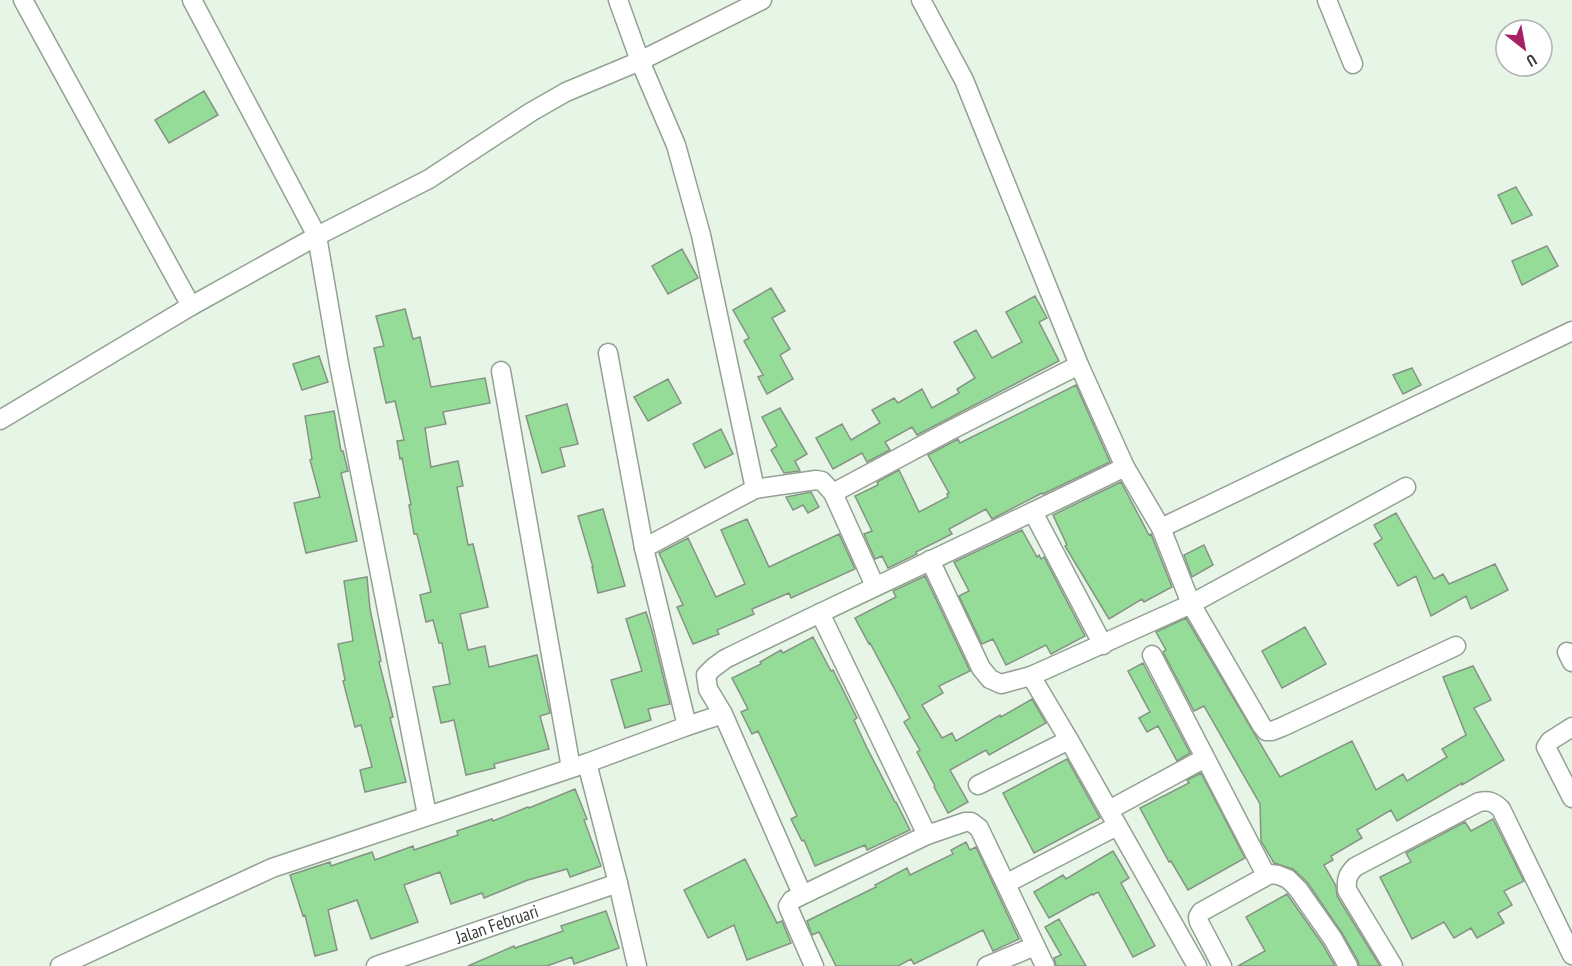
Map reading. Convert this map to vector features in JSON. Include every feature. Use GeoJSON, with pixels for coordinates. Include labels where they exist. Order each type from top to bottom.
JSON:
{"type":"FeatureCollection","features":[{"type":"Feature","properties":{"kind":"street"},"geometry":{"type":"LineString","coordinates":[[23,0],[191,306]]}},
{"type":"Feature","properties":{"kind":"street"},"geometry":{"type":"LineString","coordinates":[[192,0],[317,236],[339,364],[427,815]]}},
{"type":"Feature","properties":{"kind":"street"},"geometry":{"type":"LineString","coordinates":[[618,0],[640,61],[676,145],[701,235],[755,489]]}},
{"type":"Feature","properties":{"kind":"street"},"geometry":{"type":"LineString","coordinates":[[0,420],[191,306],[317,236],[429,179],[531,112],[566,92],[640,61],[762,0]]}},
{"type":"Feature","properties":{"kind":"street"},"geometry":{"type":"LineString","coordinates":[[921,0],[964,80],[1079,364],[1125,467],[1161,528],[1191,604],[1266,731],[1282,727],[1456,646]]}},
{"type":"Feature","properties":{"kind":"street"},"geometry":{"type":"LineString","coordinates":[[1327,0],[1353,64]]}},
{"type":"Feature","properties":{"kind":"street"},"geometry":{"type":"LineString","coordinates":[[1161,528],[1572,331]]}},
{"type":"Feature","properties":{"kind":"street"},"geometry":{"type":"LineString","coordinates":[[608,353],[644,548],[687,726]]}},
{"type":"Feature","properties":{"kind":"street"},"geometry":{"type":"LineString","coordinates":[[833,493],[1079,364]]}},
{"type":"Feature","properties":{"kind":"street"},"geometry":{"type":"LineString","coordinates":[[501,371],[579,765],[618,883],[637,966]]}},
{"type":"Feature","properties":{"kind":"street"},"geometry":{"type":"LineString","coordinates":[[802,894],[723,714],[708,689],[706,675],[725,659],[1125,467]]}},
{"type":"Feature","properties":{"kind":"street"},"geometry":{"type":"LineString","coordinates":[[644,548],[755,489],[816,480],[822,481],[833,493],[875,586]]}},
{"type":"Feature","properties":{"kind":"street"},"geometry":{"type":"LineString","coordinates":[[930,560],[981,668],[990,679],[1001,684],[1031,676],[1191,604],[1406,487]]}},
{"type":"Feature","properties":{"kind":"street"},"geometry":{"type":"LineString","coordinates":[[1033,512],[1103,645]]}},
{"type":"Feature","properties":{"kind":"street"},"geometry":{"type":"LineString","coordinates":[[820,613],[927,835]]}},
{"type":"Feature","properties":{"kind":"street"},"geometry":{"type":"LineString","coordinates":[[1152,655],[1266,875]]}},
{"type":"Feature","properties":{"kind":"street"},"geometry":{"type":"LineString","coordinates":[[1031,676],[1197,966]]}},
{"type":"Feature","properties":{"kind":"street"},"geometry":{"type":"LineString","coordinates":[[60,966],[272,868],[723,714]]}},
{"type":"Feature","properties":{"kind":"street"},"geometry":{"type":"LineString","coordinates":[[1572,727],[1550,741],[1546,747],[1572,798]]}},
{"type":"Feature","properties":{"kind":"street"},"geometry":{"type":"LineString","coordinates":[[978,785],[1069,740]]}},
{"type":"Feature","properties":{"kind":"street"},"geometry":{"type":"LineString","coordinates":[[1013,880],[1205,758]]}},
{"type":"Feature","properties":{"kind":"street"},"geometry":{"type":"LineString","coordinates":[[1393,966],[1347,890],[1346,881],[1349,873],[1355,867],[1479,802],[1488,800],[1501,809],[1572,955]]}},
{"type":"Feature","properties":{"kind":"street"},"geometry":{"type":"LineString","coordinates":[[814,966],[788,906],[792,900],[927,835],[965,822],[971,822],[979,828],[1045,966]]}},
{"type":"Feature","properties":{"kind":"street"},"geometry":{"type":"LineString","coordinates":[[1222,966],[1198,917],[1201,912],[1270,874],[1288,879],[1298,889],[1333,939],[1348,966]]}},
{"type":"Feature","properties":{"kind":"street","name":"Jalan Februari"},"geometry":{"type":"LineString","coordinates":[[376,966],[618,883]]}},
{"type":"Feature","properties":{"kind":"street"},"geometry":{"type":"LineString","coordinates":[[987,966],[1035,946]]}},
{"type":"Feature","properties":{"kind":"street"},"geometry":{"type":"LineString","coordinates":[[1564,966],[1572,962]]}},
{"type":"Feature","properties":{"kind":"building"},"geometry":{"type":"Polygon","coordinates":[[[204,91],[218,115],[169,143],[155,120],[204,91]]]}},
{"type":"Feature","properties":{"kind":"building"},"geometry":{"type":"Polygon","coordinates":[[[1516,187],[1532,215],[1512,224],[1498,195],[1516,187]]]}},
{"type":"Feature","properties":{"kind":"building"},"geometry":{"type":"Polygon","coordinates":[[[1547,246],[1558,266],[1522,285],[1512,261],[1547,246]]]}},
{"type":"Feature","properties":{"kind":"building"},"geometry":{"type":"Polygon","coordinates":[[[682,249],[698,278],[668,294],[652,266],[682,249]]]}},
{"type":"Feature","properties":{"kind":"building"},"geometry":{"type":"Polygon","coordinates":[[[771,288],[785,311],[772,318],[790,349],[780,355],[793,379],[767,394],[758,377],[763,375],[744,341],[749,338],[733,310],[771,288]]]}},
{"type":"Feature","properties":{"kind":"building"},"geometry":{"type":"Polygon","coordinates":[[[1035,296],[1047,318],[1039,322],[1059,361],[917,435],[912,427],[885,442],[890,450],[867,462],[862,453],[833,469],[816,438],[842,424],[851,440],[880,423],[872,410],[894,398],[898,403],[922,389],[932,408],[959,393],[957,389],[975,378],[954,342],[976,330],[992,358],[1022,342],[1006,312],[1035,296]]]}},
{"type":"Feature","properties":{"kind":"building"},"geometry":{"type":"Polygon","coordinates":[[[405,309],[413,339],[420,337],[431,387],[485,378],[490,403],[443,412],[446,424],[425,428],[431,467],[458,461],[463,486],[457,487],[468,545],[473,544],[488,607],[460,614],[468,650],[485,646],[489,667],[537,655],[550,713],[540,716],[549,749],[494,764],[495,768],[466,775],[454,720],[441,723],[433,687],[450,684],[442,643],[439,643],[433,620],[426,622],[420,595],[431,592],[417,534],[414,534],[409,505],[411,505],[402,458],[400,459],[397,441],[404,440],[395,401],[386,403],[374,348],[384,346],[376,316],[405,309]]]}},
{"type":"Feature","properties":{"kind":"building"},"geometry":{"type":"Polygon","coordinates":[[[319,356],[328,382],[302,390],[293,364],[319,356]]]}},
{"type":"Feature","properties":{"kind":"building"},"geometry":{"type":"Polygon","coordinates":[[[1412,368],[1421,385],[1403,394],[1393,375],[1412,368]]]}},
{"type":"Feature","properties":{"kind":"building"},"geometry":{"type":"Polygon","coordinates":[[[668,379],[681,403],[648,421],[634,397],[668,379]]]}},
{"type":"Feature","properties":{"kind":"building"},"geometry":{"type":"Polygon","coordinates":[[[1076,385],[1110,462],[992,519],[986,509],[949,529],[952,534],[888,568],[882,556],[875,559],[864,534],[872,531],[855,496],[878,485],[877,482],[899,470],[919,512],[948,497],[949,493],[928,455],[958,439],[960,443],[1076,385]]]}},
{"type":"Feature","properties":{"kind":"building"},"geometry":{"type":"Polygon","coordinates":[[[567,404],[578,444],[560,448],[565,466],[542,473],[526,416],[567,404]]]}},
{"type":"Feature","properties":{"kind":"building"},"geometry":{"type":"Polygon","coordinates":[[[780,408],[807,454],[795,461],[800,471],[784,473],[771,450],[777,446],[762,417],[780,408]]]}},
{"type":"Feature","properties":{"kind":"building"},"geometry":{"type":"Polygon","coordinates":[[[334,411],[341,451],[343,451],[348,471],[341,473],[357,541],[306,553],[294,503],[320,497],[310,460],[312,459],[305,416],[334,411]]]}},
{"type":"Feature","properties":{"kind":"building"},"geometry":{"type":"Polygon","coordinates":[[[721,429],[733,454],[705,468],[693,444],[721,429]]]}},
{"type":"Feature","properties":{"kind":"building"},"geometry":{"type":"Polygon","coordinates":[[[1121,482],[1149,535],[1151,534],[1172,587],[1144,602],[1142,599],[1109,619],[1065,546],[1067,545],[1053,515],[1121,482]]]}},
{"type":"Feature","properties":{"kind":"building"},"geometry":{"type":"Polygon","coordinates":[[[811,492],[819,507],[808,513],[803,505],[793,510],[786,497],[811,492]]]}},
{"type":"Feature","properties":{"kind":"building"},"geometry":{"type":"Polygon","coordinates":[[[603,509],[625,586],[598,593],[578,516],[603,509]]]}},
{"type":"Feature","properties":{"kind":"building"},"geometry":{"type":"Polygon","coordinates":[[[1396,513],[1434,579],[1443,574],[1449,584],[1495,564],[1508,590],[1471,609],[1466,596],[1431,616],[1416,576],[1398,586],[1374,544],[1382,539],[1374,525],[1396,513]]]}},
{"type":"Feature","properties":{"kind":"building"},"geometry":{"type":"Polygon","coordinates":[[[747,519],[769,567],[839,534],[855,569],[791,598],[789,593],[752,609],[754,614],[717,630],[719,634],[693,644],[677,607],[683,605],[659,553],[688,538],[716,597],[745,584],[721,530],[747,519]]]}},
{"type":"Feature","properties":{"kind":"building"},"geometry":{"type":"Polygon","coordinates":[[[1022,530],[1037,557],[1039,555],[1041,559],[1044,557],[1085,636],[1051,654],[1046,645],[1006,665],[993,639],[982,644],[959,596],[969,591],[954,562],[1022,530]]]}},
{"type":"Feature","properties":{"kind":"building"},"geometry":{"type":"Polygon","coordinates":[[[1204,545],[1213,565],[1192,577],[1184,555],[1204,545]]]}},
{"type":"Feature","properties":{"kind":"building"},"geometry":{"type":"Polygon","coordinates":[[[925,576],[970,671],[939,686],[943,693],[922,705],[942,738],[952,733],[956,741],[1032,699],[1046,723],[989,755],[986,750],[950,770],[968,802],[948,813],[917,752],[920,750],[904,722],[910,718],[855,618],[896,597],[893,591],[925,576]]]}},
{"type":"Feature","properties":{"kind":"building"},"geometry":{"type":"Polygon","coordinates":[[[367,577],[370,609],[381,661],[379,662],[406,782],[365,792],[360,770],[372,767],[361,725],[355,727],[343,681],[345,680],[338,644],[353,641],[344,581],[367,577]]]}},
{"type":"Feature","properties":{"kind":"building"},"geometry":{"type":"Polygon","coordinates":[[[646,612],[670,704],[648,709],[651,720],[625,728],[611,680],[642,671],[626,619],[646,612]]]}},
{"type":"Feature","properties":{"kind":"building"},"geometry":{"type":"Polygon","coordinates":[[[1186,618],[1280,777],[1352,741],[1376,790],[1403,774],[1407,781],[1447,757],[1442,749],[1466,735],[1443,677],[1473,666],[1491,700],[1474,708],[1504,760],[1397,821],[1391,810],[1357,830],[1362,838],[1331,856],[1333,860],[1324,865],[1336,886],[1337,896],[1380,966],[1359,966],[1342,933],[1307,882],[1293,869],[1274,863],[1261,841],[1260,804],[1204,706],[1194,711],[1163,652],[1166,650],[1156,632],[1186,618]]]}},
{"type":"Feature","properties":{"kind":"building"},"geometry":{"type":"Polygon","coordinates":[[[1305,627],[1326,664],[1282,688],[1262,651],[1305,627]]]}},
{"type":"Feature","properties":{"kind":"building"},"geometry":{"type":"Polygon","coordinates":[[[813,637],[831,671],[833,670],[857,718],[854,720],[867,748],[910,830],[867,850],[865,845],[815,866],[804,840],[802,841],[791,819],[797,816],[758,731],[752,734],[741,712],[748,709],[732,678],[761,664],[760,662],[781,650],[783,653],[813,637]]]}},
{"type":"Feature","properties":{"kind":"building"},"geometry":{"type":"Polygon","coordinates":[[[1143,663],[1190,753],[1177,761],[1158,726],[1147,732],[1139,718],[1150,712],[1128,671],[1143,663]]]}},
{"type":"Feature","properties":{"kind":"building"},"geometry":{"type":"Polygon","coordinates":[[[1067,759],[1100,818],[1034,853],[1003,793],[1067,759]]]}},
{"type":"Feature","properties":{"kind":"building"},"geometry":{"type":"Polygon","coordinates":[[[1201,773],[1245,858],[1188,890],[1171,861],[1169,862],[1140,808],[1189,783],[1187,780],[1201,773]]]}},
{"type":"Feature","properties":{"kind":"building"},"geometry":{"type":"Polygon","coordinates":[[[575,789],[601,866],[570,877],[567,869],[528,880],[484,898],[482,893],[451,904],[440,872],[404,885],[418,922],[371,939],[357,900],[328,910],[337,950],[315,956],[305,915],[303,916],[290,875],[330,862],[331,866],[372,852],[375,860],[413,846],[414,850],[458,835],[457,831],[492,819],[493,821],[575,789]]]}},
{"type":"Feature","properties":{"kind":"building"},"geometry":{"type":"Polygon","coordinates":[[[1493,819],[1524,881],[1504,891],[1512,905],[1498,913],[1504,923],[1477,938],[1471,928],[1454,938],[1444,922],[1412,939],[1380,877],[1411,862],[1406,853],[1465,822],[1471,831],[1493,819]]]}},
{"type":"Feature","properties":{"kind":"building"},"geometry":{"type":"Polygon","coordinates":[[[966,842],[970,850],[976,847],[1019,939],[993,951],[983,930],[914,964],[911,959],[898,966],[836,966],[819,932],[812,935],[807,921],[876,887],[875,885],[907,868],[910,875],[953,854],[951,850],[966,842]]]}},
{"type":"Feature","properties":{"kind":"building"},"geometry":{"type":"Polygon","coordinates":[[[1113,851],[1129,878],[1121,883],[1155,946],[1133,957],[1098,892],[1049,918],[1034,892],[1063,875],[1066,879],[1113,851]]]}},
{"type":"Feature","properties":{"kind":"building"},"geometry":{"type":"Polygon","coordinates":[[[745,859],[777,923],[782,921],[791,943],[747,960],[734,925],[708,938],[684,890],[745,859]]]}},
{"type":"Feature","properties":{"kind":"building"},"geometry":{"type":"Polygon","coordinates":[[[1287,894],[1335,966],[1238,966],[1265,951],[1246,917],[1287,894]]]}},
{"type":"Feature","properties":{"kind":"building"},"geometry":{"type":"Polygon","coordinates":[[[606,911],[619,948],[574,964],[572,957],[547,966],[468,966],[514,946],[515,948],[563,931],[561,926],[606,911]]]}},
{"type":"Feature","properties":{"kind":"building"},"geometry":{"type":"Polygon","coordinates":[[[1059,919],[1086,966],[1056,966],[1054,958],[1061,955],[1045,927],[1059,919]]]}}]}
